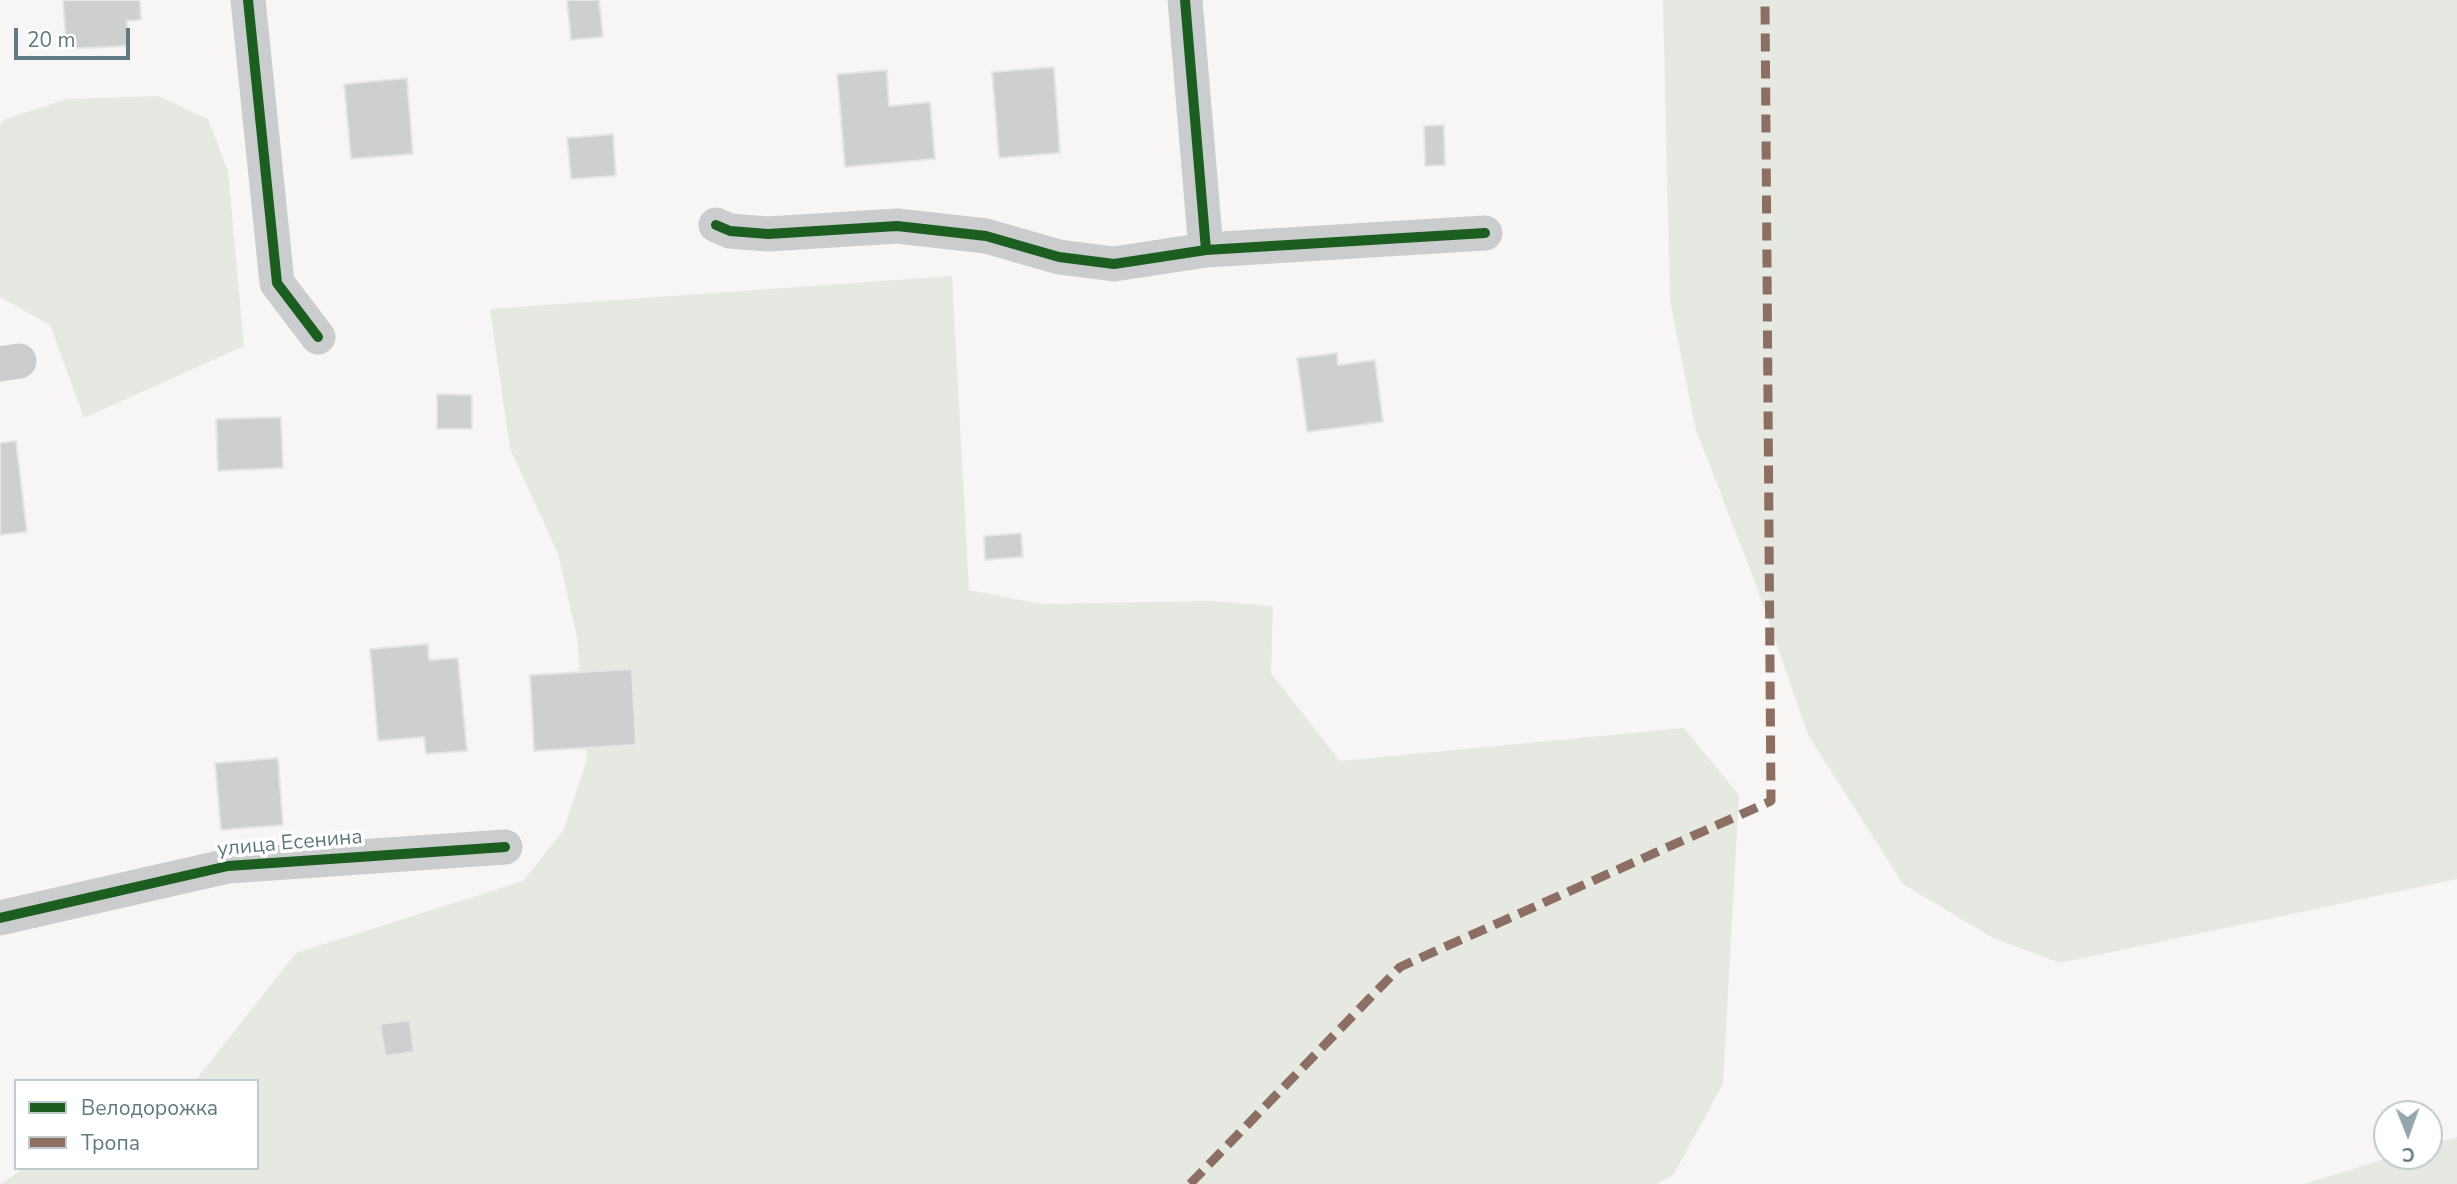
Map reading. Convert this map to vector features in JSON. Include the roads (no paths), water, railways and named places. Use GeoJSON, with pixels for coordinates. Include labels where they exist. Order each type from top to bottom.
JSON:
{"type":"FeatureCollection","features":[{"type":"Feature","properties":{"kind":"street"},"geometry":{"type":"LineString","coordinates":[[247,0],[277,283],[318,337]]}},
{"type":"Feature","properties":{"kind":"street"},"geometry":{"type":"LineString","coordinates":[[1185,0],[1206,250]]}},
{"type":"Feature","properties":{"kind":"street"},"geometry":{"type":"LineString","coordinates":[[716,225],[730,231],[768,234],[897,226],[986,236],[1059,257],[1114,264],[1206,250],[1485,233]]}},
{"type":"Feature","properties":{"kind":"street","name":"улица Есенина"},"geometry":{"type":"LineString","coordinates":[[0,918],[228,866],[505,847]]}}]}
